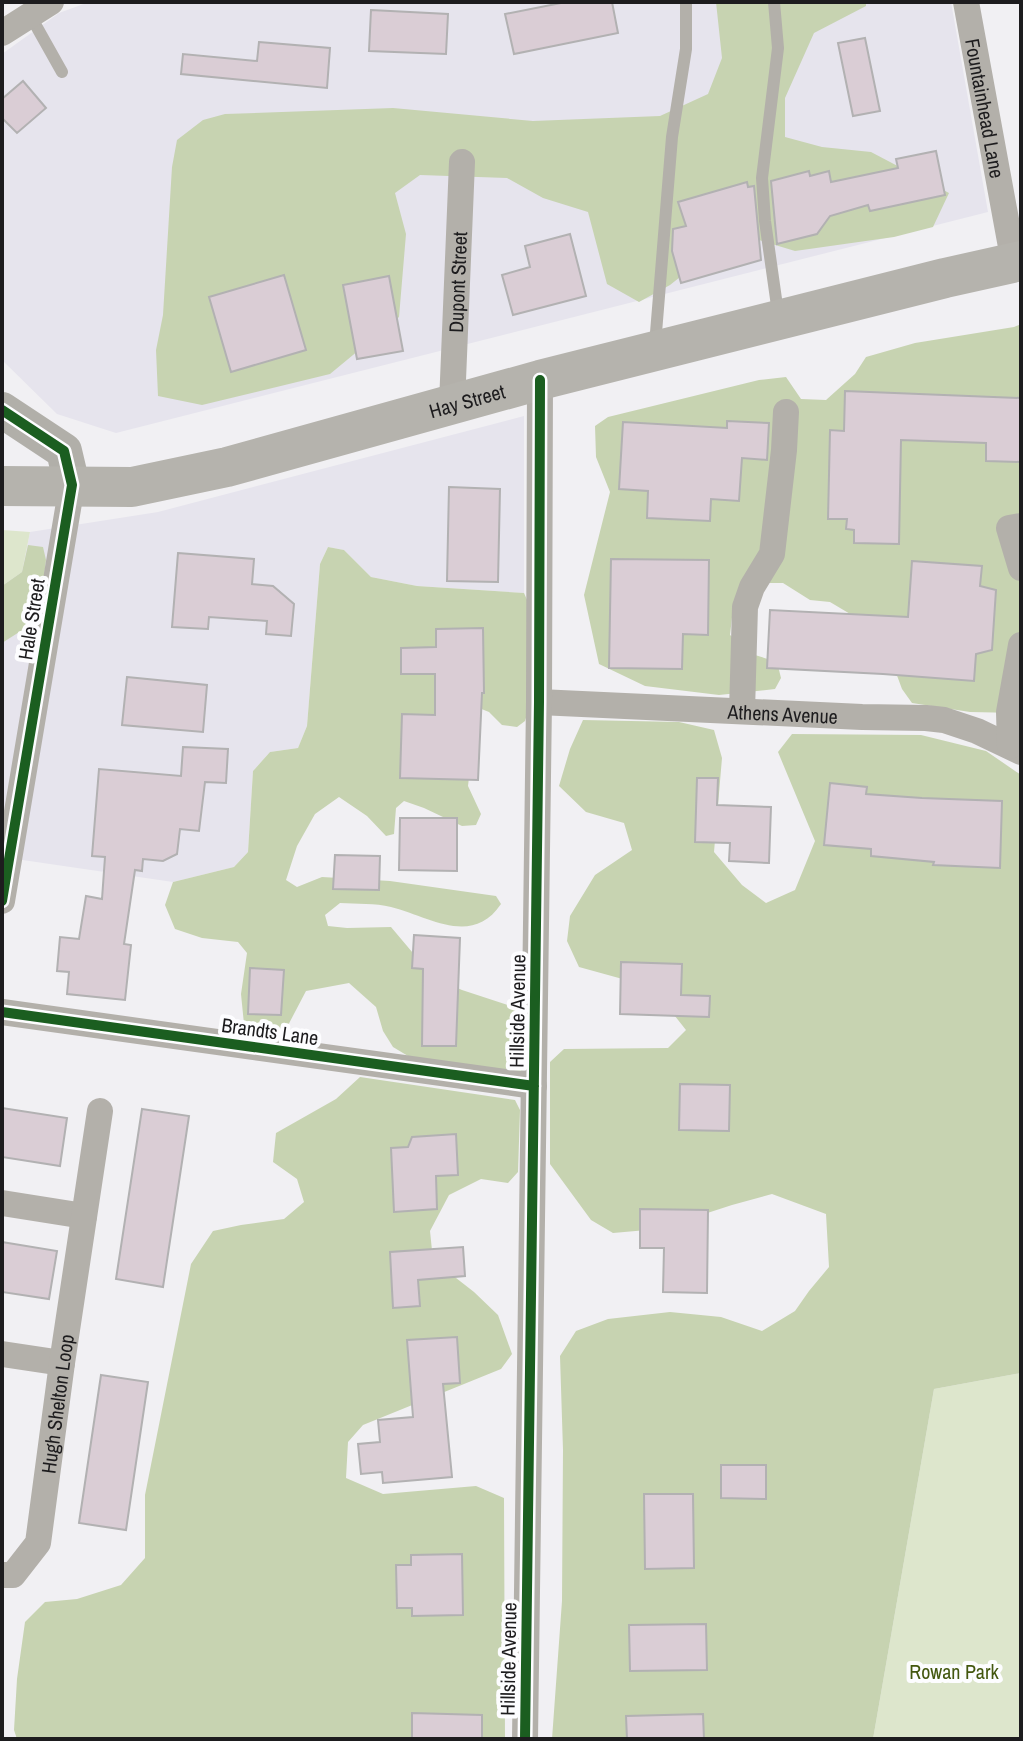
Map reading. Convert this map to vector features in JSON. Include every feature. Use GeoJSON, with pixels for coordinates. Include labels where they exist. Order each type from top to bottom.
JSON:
{"type":"FeatureCollection","features":[{"type":"Feature","properties":{"kind":"main road","name":"Hay Street"},"geometry":{"type":"LineString","coordinates":[[2,486],[132,487],[227,467],[540,380],[1017,262]]}},
{"type":"Feature","properties":{"kind":"street","name":"Fountainhead Lane"},"geometry":{"type":"LineString","coordinates":[[966,2],[1017,262]]}},
{"type":"Feature","properties":{"kind":"street"},"geometry":{"type":"LineString","coordinates":[[2,33],[40,8]]}},
{"type":"Feature","properties":{"kind":"street","name":"Dupont Street"},"geometry":{"type":"LineString","coordinates":[[452,404],[462,162]]}},
{"type":"Feature","properties":{"kind":"street","name":"Hillside Avenue"},"geometry":{"type":"LineString","coordinates":[[525,1739],[539,702],[540,380]]}},
{"type":"Feature","properties":{"kind":"street"},"geometry":{"type":"LineString","coordinates":[[2,410],[64,451],[72,485]]}},
{"type":"Feature","properties":{"kind":"street"},"geometry":{"type":"LineString","coordinates":[[742,711],[745,607],[752,587],[772,554],[786,412]]}},
{"type":"Feature","properties":{"kind":"street","name":"Hale Street"},"geometry":{"type":"LineString","coordinates":[[2,901],[72,485]]}},
{"type":"Feature","properties":{"kind":"street"},"geometry":{"type":"LineString","coordinates":[[1021,526],[1009,528],[1021,568]]}},
{"type":"Feature","properties":{"kind":"street"},"geometry":{"type":"LineString","coordinates":[[1015,749],[1009,712],[1021,645]]}},
{"type":"Feature","properties":{"kind":"street","name":"Athens Avenue"},"geometry":{"type":"LineString","coordinates":[[539,702],[926,718],[944,720],[977,731],[1015,749]]}},
{"type":"Feature","properties":{"kind":"street","name":"Brandts Lane"},"geometry":{"type":"LineString","coordinates":[[2,1012],[534,1086]]}},
{"type":"Feature","properties":{"kind":"street","name":"Hugh Shelton Loop"},"geometry":{"type":"LineString","coordinates":[[2,1575],[13,1575],[38,1543],[100,1111]]}},
{"type":"Feature","properties":{"kind":"street"},"geometry":{"type":"LineString","coordinates":[[2,1203],[84,1216]]}},
{"type":"Feature","properties":{"kind":"street"},"geometry":{"type":"LineString","coordinates":[[2,1354],[62,1363]]}},
{"type":"Feature","properties":{"kind":"lane"},"geometry":{"type":"LineString","coordinates":[[655,351],[672,137],[686,49],[686,2]]}},
{"type":"Feature","properties":{"kind":"lane"},"geometry":{"type":"LineString","coordinates":[[774,2],[778,48],[762,178],[779,320]]}},
{"type":"Feature","properties":{"kind":"lane"},"geometry":{"type":"LineString","coordinates":[[40,8],[62,72]]}},
{"type":"Feature","properties":{"kind":"shaded area"},"geometry":{"type":"Polygon","coordinates":[[[89,2],[951,2],[988,212],[116,433],[57,414],[2,360],[2,54],[59,13],[89,2]]]}},
{"type":"Feature","properties":{"kind":"shaded area"},"geometry":{"type":"Polygon","coordinates":[[[524,416],[524,593],[417,586],[371,577],[344,550],[328,547],[320,564],[307,726],[298,748],[270,752],[253,771],[248,852],[234,867],[173,882],[2,857],[2,586],[22,572],[30,532],[158,512],[524,416]]]}},
{"type":"Feature","properties":{"kind":"green space"},"geometry":{"type":"Polygon","coordinates":[[[716,2],[866,2],[866,6],[814,33],[785,98],[785,137],[822,147],[871,152],[949,193],[933,227],[894,237],[795,251],[749,237],[709,254],[670,285],[639,302],[607,284],[588,212],[543,198],[507,178],[420,175],[395,193],[406,234],[399,317],[330,374],[202,405],[158,396],[156,350],[163,315],[172,167],[177,140],[203,120],[225,114],[393,108],[533,121],[660,116],[708,94],[722,58],[716,2]]]}},
{"type":"Feature","properties":{"kind":"green space"},"geometry":{"type":"Polygon","coordinates":[[[1021,324],[1021,713],[970,712],[912,703],[902,689],[889,654],[867,624],[830,602],[810,600],[783,583],[747,583],[734,600],[730,635],[755,655],[777,662],[781,678],[775,689],[719,695],[645,686],[599,664],[584,595],[610,492],[596,457],[595,426],[608,417],[759,380],[786,377],[801,399],[826,400],[855,374],[866,357],[915,343],[1021,324]]]}},
{"type":"Feature","properties":{"kind":"green space"},"geometry":{"type":"Polygon","coordinates":[[[2,530],[30,532],[22,572],[2,586],[2,530]]]}},
{"type":"Feature","properties":{"kind":"green space"},"geometry":{"type":"Polygon","coordinates":[[[28,545],[43,547],[46,560],[40,612],[24,629],[2,643],[2,586],[22,572],[28,545]]]}},
{"type":"Feature","properties":{"kind":"green space"},"geometry":{"type":"Polygon","coordinates":[[[328,547],[344,550],[371,577],[417,586],[524,593],[532,611],[530,705],[525,721],[517,727],[502,725],[489,712],[469,704],[472,752],[468,786],[481,814],[476,825],[462,826],[404,801],[396,808],[394,834],[386,836],[367,816],[339,797],[315,814],[297,846],[286,880],[297,887],[322,877],[390,881],[496,896],[501,904],[490,917],[464,926],[435,922],[372,904],[340,903],[325,915],[328,926],[391,927],[434,978],[514,1007],[524,1025],[525,1063],[520,1074],[413,1059],[393,1047],[383,1031],[376,1007],[349,983],[306,991],[284,1033],[259,1034],[244,1024],[241,994],[247,953],[238,942],[202,938],[175,929],[165,905],[173,882],[234,867],[248,852],[253,771],[270,752],[298,748],[307,726],[320,564],[328,547]]]}},
{"type":"Feature","properties":{"kind":"green space"},"geometry":{"type":"Polygon","coordinates":[[[583,720],[679,722],[714,730],[722,758],[714,852],[742,885],[766,903],[795,890],[815,841],[778,752],[792,734],[921,735],[986,751],[1021,775],[1021,1373],[934,1389],[873,1739],[552,1739],[562,1601],[560,1356],[576,1331],[608,1319],[670,1312],[721,1317],[762,1331],[795,1311],[829,1267],[826,1214],[772,1194],[658,1229],[613,1233],[591,1220],[550,1164],[550,1062],[564,1049],[668,1048],[686,1030],[663,1001],[637,983],[579,967],[567,941],[570,916],[595,875],[632,850],[624,823],[586,812],[559,786],[583,720]]]}},
{"type":"Feature","properties":{"kind":"green space"},"geometry":{"type":"Polygon","coordinates":[[[360,1077],[515,1100],[520,1110],[518,1172],[508,1183],[481,1179],[449,1195],[430,1231],[433,1260],[498,1315],[512,1354],[501,1369],[363,1425],[348,1442],[346,1478],[383,1494],[476,1486],[504,1498],[505,1739],[17,1739],[14,1730],[17,1679],[25,1622],[45,1602],[77,1599],[121,1585],[145,1558],[145,1495],[191,1264],[213,1231],[284,1219],[304,1202],[297,1179],[273,1162],[276,1133],[336,1099],[360,1077]]]}},
{"type":"Feature","properties":{"kind":"green space","name":"Rowan Park"},"geometry":{"type":"Polygon","coordinates":[[[1021,1373],[1021,1739],[873,1739],[934,1389],[1021,1373]]]}},
{"type":"Feature","properties":{"kind":"building"},"geometry":{"type":"Polygon","coordinates":[[[566,2],[612,2],[618,33],[514,54],[505,14],[566,2]]]}},
{"type":"Feature","properties":{"kind":"building"},"geometry":{"type":"Polygon","coordinates":[[[371,10],[448,14],[446,54],[369,51],[371,10]]]}},
{"type":"Feature","properties":{"kind":"building"},"geometry":{"type":"Polygon","coordinates":[[[865,38],[880,111],[853,116],[838,43],[865,38]]]}},
{"type":"Feature","properties":{"kind":"building"},"geometry":{"type":"Polygon","coordinates":[[[259,42],[330,48],[327,88],[181,74],[183,54],[257,61],[259,42]]]}},
{"type":"Feature","properties":{"kind":"building"},"geometry":{"type":"Polygon","coordinates":[[[23,81],[46,108],[17,133],[2,118],[2,99],[23,81]]]}},
{"type":"Feature","properties":{"kind":"building"},"geometry":{"type":"Polygon","coordinates":[[[936,151],[945,195],[870,211],[868,205],[830,216],[817,234],[777,244],[771,181],[809,171],[810,176],[829,171],[831,182],[898,168],[896,159],[936,151]]]}},
{"type":"Feature","properties":{"kind":"building"},"geometry":{"type":"Polygon","coordinates":[[[747,182],[748,187],[754,186],[761,260],[681,283],[672,251],[673,229],[686,226],[678,202],[747,182]]]}},
{"type":"Feature","properties":{"kind":"building"},"geometry":{"type":"Polygon","coordinates":[[[570,234],[586,296],[513,315],[502,275],[530,267],[525,246],[570,234]]]}},
{"type":"Feature","properties":{"kind":"building"},"geometry":{"type":"Polygon","coordinates":[[[284,275],[306,350],[231,372],[209,297],[284,275]]]}},
{"type":"Feature","properties":{"kind":"building"},"geometry":{"type":"Polygon","coordinates":[[[389,276],[403,351],[357,359],[343,285],[389,276]]]}},
{"type":"Feature","properties":{"kind":"building"},"geometry":{"type":"Polygon","coordinates":[[[845,391],[1021,398],[1021,462],[986,461],[986,443],[901,440],[899,544],[854,543],[854,530],[846,529],[847,519],[828,519],[830,430],[844,431],[845,391]]]}},
{"type":"Feature","properties":{"kind":"building"},"geometry":{"type":"Polygon","coordinates":[[[727,421],[769,423],[767,460],[742,458],[739,501],[711,499],[710,521],[647,518],[648,491],[619,489],[623,422],[727,428],[727,421]]]}},
{"type":"Feature","properties":{"kind":"building"},"geometry":{"type":"Polygon","coordinates":[[[449,487],[500,489],[498,582],[447,581],[449,487]]]}},
{"type":"Feature","properties":{"kind":"building"},"geometry":{"type":"Polygon","coordinates":[[[178,553],[254,559],[252,584],[273,586],[294,604],[291,636],[266,634],[267,621],[209,617],[208,629],[172,627],[178,553]]]}},
{"type":"Feature","properties":{"kind":"building"},"geometry":{"type":"Polygon","coordinates":[[[611,559],[709,560],[708,635],[683,634],[682,669],[609,668],[611,559]]]}},
{"type":"Feature","properties":{"kind":"building"},"geometry":{"type":"Polygon","coordinates":[[[912,561],[982,566],[980,586],[996,590],[992,650],[976,654],[974,681],[767,668],[770,610],[908,617],[912,561]]]}},
{"type":"Feature","properties":{"kind":"building"},"geometry":{"type":"Polygon","coordinates":[[[483,628],[484,693],[478,780],[400,778],[402,714],[435,715],[435,674],[401,674],[401,648],[436,647],[436,629],[483,628]]]}},
{"type":"Feature","properties":{"kind":"building"},"geometry":{"type":"Polygon","coordinates":[[[127,677],[207,685],[203,732],[122,725],[127,677]]]}},
{"type":"Feature","properties":{"kind":"building"},"geometry":{"type":"Polygon","coordinates":[[[183,747],[228,749],[226,783],[205,782],[199,831],[180,829],[177,854],[163,861],[143,859],[142,871],[135,870],[124,944],[131,945],[125,1000],[67,994],[69,972],[57,971],[60,937],[79,939],[86,896],[102,899],[105,857],[92,856],[99,769],[181,776],[183,747]]]}},
{"type":"Feature","properties":{"kind":"building"},"geometry":{"type":"Polygon","coordinates":[[[697,778],[718,778],[717,805],[771,807],[769,863],[729,861],[730,843],[695,842],[697,778]]]}},
{"type":"Feature","properties":{"kind":"building"},"geometry":{"type":"Polygon","coordinates":[[[830,783],[867,787],[866,794],[1002,801],[1000,868],[933,865],[934,862],[871,856],[871,849],[824,845],[830,783]]]}},
{"type":"Feature","properties":{"kind":"building"},"geometry":{"type":"Polygon","coordinates":[[[400,818],[457,818],[457,871],[399,870],[400,818]]]}},
{"type":"Feature","properties":{"kind":"building"},"geometry":{"type":"Polygon","coordinates":[[[335,855],[380,856],[379,890],[333,889],[335,855]]]}},
{"type":"Feature","properties":{"kind":"building"},"geometry":{"type":"Polygon","coordinates":[[[414,935],[460,938],[456,1046],[422,1046],[423,969],[412,968],[414,935]]]}},
{"type":"Feature","properties":{"kind":"building"},"geometry":{"type":"Polygon","coordinates":[[[621,962],[682,964],[681,995],[710,996],[709,1017],[620,1014],[621,962]]]}},
{"type":"Feature","properties":{"kind":"building"},"geometry":{"type":"Polygon","coordinates":[[[250,968],[284,970],[281,1015],[248,1014],[250,968]]]}},
{"type":"Feature","properties":{"kind":"building"},"geometry":{"type":"Polygon","coordinates":[[[680,1084],[730,1085],[729,1131],[679,1130],[680,1084]]]}},
{"type":"Feature","properties":{"kind":"building"},"geometry":{"type":"Polygon","coordinates":[[[2,1108],[67,1118],[60,1166],[2,1157],[2,1108]]]}},
{"type":"Feature","properties":{"kind":"building"},"geometry":{"type":"Polygon","coordinates":[[[142,1109],[189,1116],[163,1287],[116,1279],[142,1109]]]}},
{"type":"Feature","properties":{"kind":"building"},"geometry":{"type":"Polygon","coordinates":[[[456,1134],[458,1175],[436,1176],[437,1209],[394,1212],[391,1148],[408,1147],[412,1137],[456,1134]]]}},
{"type":"Feature","properties":{"kind":"building"},"geometry":{"type":"Polygon","coordinates":[[[640,1209],[708,1210],[707,1293],[663,1292],[664,1248],[640,1248],[640,1209]]]}},
{"type":"Feature","properties":{"kind":"building"},"geometry":{"type":"Polygon","coordinates":[[[2,1242],[57,1251],[49,1299],[2,1292],[2,1242]]]}},
{"type":"Feature","properties":{"kind":"building"},"geometry":{"type":"Polygon","coordinates":[[[463,1247],[465,1276],[418,1280],[420,1306],[393,1308],[390,1252],[463,1247]]]}},
{"type":"Feature","properties":{"kind":"building"},"geometry":{"type":"Polygon","coordinates":[[[457,1337],[460,1383],[443,1384],[452,1477],[383,1483],[382,1472],[361,1474],[358,1444],[380,1442],[378,1420],[413,1417],[407,1340],[457,1337]]]}},
{"type":"Feature","properties":{"kind":"building"},"geometry":{"type":"Polygon","coordinates":[[[101,1375],[148,1382],[126,1530],[79,1523],[101,1375]]]}},
{"type":"Feature","properties":{"kind":"building"},"geometry":{"type":"Polygon","coordinates":[[[721,1465],[766,1465],[766,1499],[721,1498],[721,1465]]]}},
{"type":"Feature","properties":{"kind":"building"},"geometry":{"type":"Polygon","coordinates":[[[644,1494],[693,1494],[694,1568],[645,1569],[644,1494]]]}},
{"type":"Feature","properties":{"kind":"building"},"geometry":{"type":"Polygon","coordinates":[[[462,1554],[463,1615],[412,1616],[412,1608],[397,1608],[396,1565],[411,1565],[411,1555],[462,1554]]]}},
{"type":"Feature","properties":{"kind":"building"},"geometry":{"type":"Polygon","coordinates":[[[706,1624],[707,1670],[630,1671],[629,1625],[706,1624]]]}},
{"type":"Feature","properties":{"kind":"building"},"geometry":{"type":"Polygon","coordinates":[[[412,1713],[482,1715],[482,1739],[412,1739],[412,1713]]]}},
{"type":"Feature","properties":{"kind":"building"},"geometry":{"type":"Polygon","coordinates":[[[703,1714],[704,1739],[627,1739],[626,1716],[703,1714]]]}},
{"type":"Feature","properties":{"kind":"cycle path"},"geometry":{"type":"LineString","coordinates":[[525,1739],[539,702],[540,380]]}},
{"type":"Feature","properties":{"kind":"cycle path"},"geometry":{"type":"LineString","coordinates":[[2,410],[64,451],[72,485],[2,901]]}},
{"type":"Feature","properties":{"kind":"cycle path"},"geometry":{"type":"LineString","coordinates":[[2,1012],[534,1086]]}}]}
